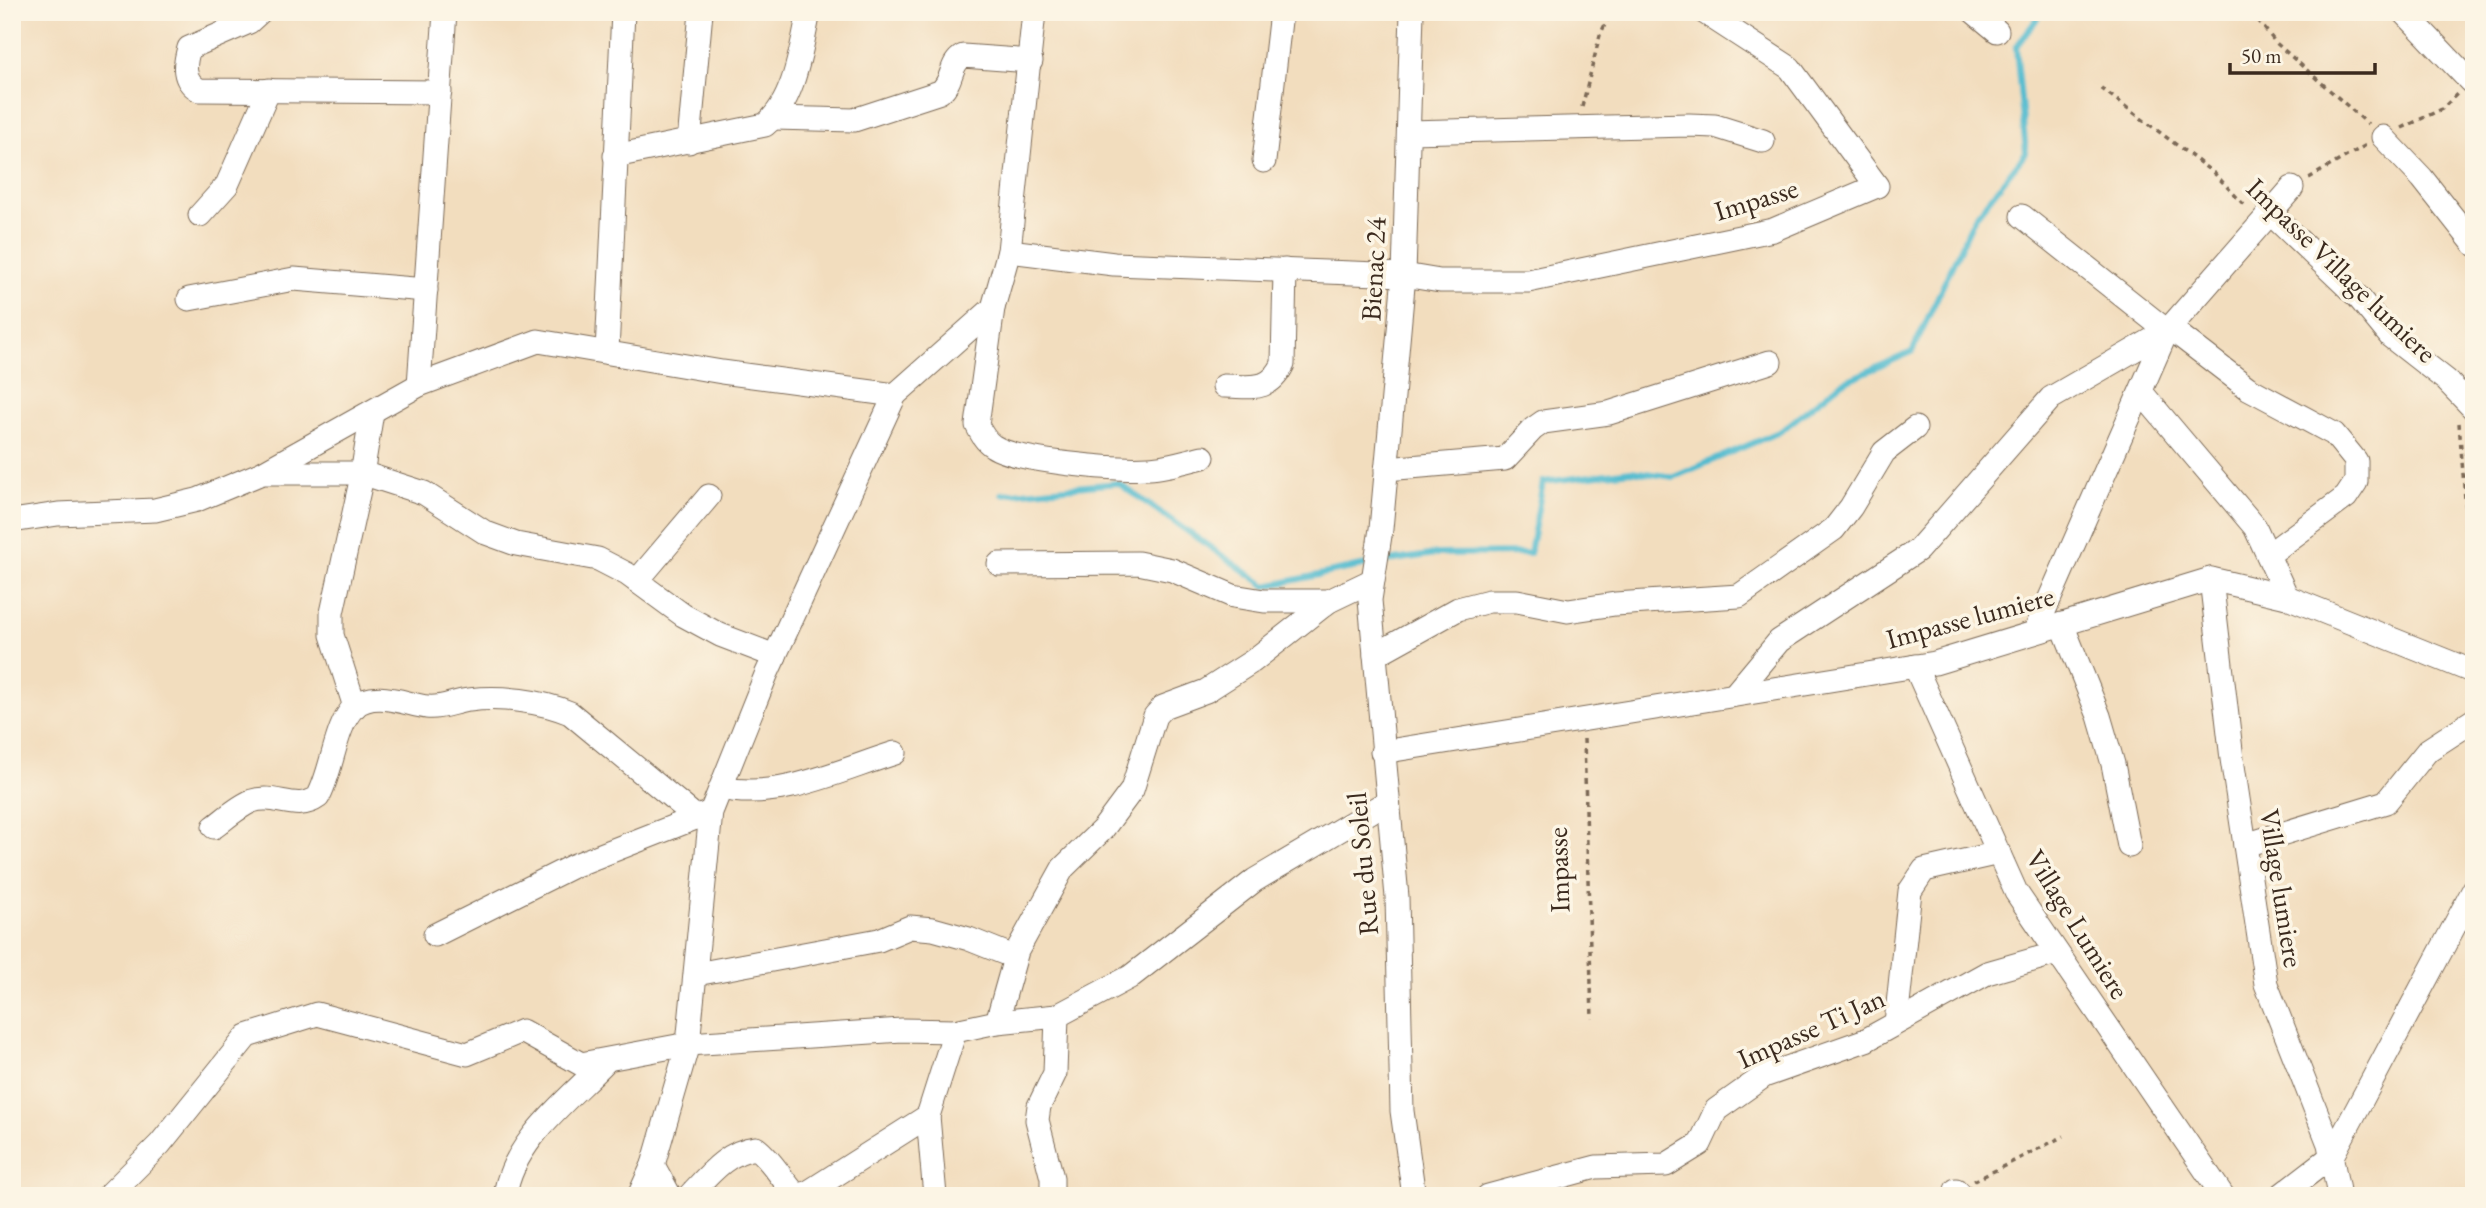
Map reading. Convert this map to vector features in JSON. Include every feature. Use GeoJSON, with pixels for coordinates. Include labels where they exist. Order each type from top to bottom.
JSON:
{"type":"FeatureCollection","features":[{"type":"Feature","properties":{"kind":"street"},"geometry":{"type":"LineString","coordinates":[[260,12],[249,22],[189,48],[184,71],[190,85],[199,89],[440,92]]}},
{"type":"Feature","properties":{"kind":"street"},"geometry":{"type":"LineString","coordinates":[[419,385],[445,12]]}},
{"type":"Feature","properties":{"kind":"street"},"geometry":{"type":"LineString","coordinates":[[607,352],[623,12]]}},
{"type":"Feature","properties":{"kind":"street"},"geometry":{"type":"LineString","coordinates":[[690,142],[701,12]]}},
{"type":"Feature","properties":{"kind":"street"},"geometry":{"type":"LineString","coordinates":[[774,118],[799,62],[809,12]]}},
{"type":"Feature","properties":{"kind":"street"},"geometry":{"type":"LineString","coordinates":[[1034,12],[1031,61],[1009,251],[993,308],[977,425],[983,437],[993,446],[1060,462],[1115,468],[1153,468],[1203,457]]}},
{"type":"Feature","properties":{"kind":"street"},"geometry":{"type":"LineString","coordinates":[[1264,161],[1281,12]]}},
{"type":"Feature","properties":{"kind":"street","name":"Bienac 24"},"geometry":{"type":"LineString","coordinates":[[1381,528],[1404,275],[1412,12]]}},
{"type":"Feature","properties":{"kind":"street","name":"Impasse"},"geometry":{"type":"LineString","coordinates":[[1404,275],[1440,281],[1528,281],[1773,230],[1877,186],[1790,68],[1704,12]]}},
{"type":"Feature","properties":{"kind":"street"},"geometry":{"type":"LineString","coordinates":[[1974,12],[1997,31]]}},
{"type":"Feature","properties":{"kind":"street"},"geometry":{"type":"LineString","coordinates":[[2404,12],[2470,81]]}},
{"type":"Feature","properties":{"kind":"street"},"geometry":{"type":"LineString","coordinates":[[615,156],[751,130],[774,118],[854,120],[940,92],[950,83],[954,66],[963,56],[1031,61]]}},
{"type":"Feature","properties":{"kind":"street"},"geometry":{"type":"LineString","coordinates":[[200,215],[227,185],[269,90]]}},
{"type":"Feature","properties":{"kind":"street"},"geometry":{"type":"LineString","coordinates":[[1409,132],[1716,126],[1763,141]]}},
{"type":"Feature","properties":{"kind":"street"},"geometry":{"type":"LineString","coordinates":[[2383,137],[2422,178],[2474,244]]}},
{"type":"Feature","properties":{"kind":"street"},"geometry":{"type":"LineString","coordinates":[[2035,632],[2169,330],[2292,188]]}},
{"type":"Feature","properties":{"kind":"street"},"geometry":{"type":"LineString","coordinates":[[2022,216],[2248,388],[2334,434],[2356,461],[2356,482],[2346,497],[2268,555]]}},
{"type":"Feature","properties":{"kind":"street"},"geometry":{"type":"LineString","coordinates":[[2265,217],[2359,298],[2391,337],[2446,380],[2466,415]]}},
{"type":"Feature","properties":{"kind":"street"},"geometry":{"type":"LineString","coordinates":[[1009,251],[1114,264],[1404,275]]}},
{"type":"Feature","properties":{"kind":"street"},"geometry":{"type":"LineString","coordinates":[[1224,386],[1265,386],[1276,378],[1283,364],[1285,270]]}},
{"type":"Feature","properties":{"kind":"street"},"geometry":{"type":"LineString","coordinates":[[189,299],[295,279],[426,290]]}},
{"type":"Feature","properties":{"kind":"street"},"geometry":{"type":"LineString","coordinates":[[639,1196],[653,1165],[688,1044],[696,974],[704,815],[721,788],[775,656],[895,395],[993,308]]}},
{"type":"Feature","properties":{"kind":"street"},"geometry":{"type":"LineString","coordinates":[[1734,695],[1779,641],[1918,550],[2051,398],[2169,330]]}},
{"type":"Feature","properties":{"kind":"street"},"geometry":{"type":"LineString","coordinates":[[12,521],[58,514],[155,510],[197,500],[262,473],[419,385],[538,341],[895,395]]}},
{"type":"Feature","properties":{"kind":"street"},"geometry":{"type":"LineString","coordinates":[[1387,469],[1505,460],[1533,429],[1543,422],[1609,413],[1770,362]]}},
{"type":"Feature","properties":{"kind":"street"},"geometry":{"type":"LineString","coordinates":[[2141,392],[2255,527],[2287,597]]}},
{"type":"Feature","properties":{"kind":"street"},"geometry":{"type":"LineString","coordinates":[[355,707],[332,635],[332,613],[372,412]]}},
{"type":"Feature","properties":{"kind":"street"},"geometry":{"type":"LineString","coordinates":[[1374,655],[1458,610],[1489,601],[1517,601],[1568,611],[1615,604],[1739,596],[1834,528],[1852,507],[1884,452],[1915,428]]}},
{"type":"Feature","properties":{"kind":"street"},"geometry":{"type":"LineString","coordinates":[[262,473],[362,472],[424,493],[486,533],[516,544],[598,559],[637,581],[683,615],[710,630],[775,656]]}},
{"type":"Feature","properties":{"kind":"street"},"geometry":{"type":"LineString","coordinates":[[637,581],[709,496]]}},
{"type":"Feature","properties":{"kind":"street","name":"Rue du Soleil"},"geometry":{"type":"LineString","coordinates":[[1381,528],[1372,590],[1374,655],[1397,897],[1402,1111],[1414,1196]]}},
{"type":"Feature","properties":{"kind":"street"},"geometry":{"type":"LineString","coordinates":[[999,564],[1138,563],[1172,570],[1233,596],[1264,601],[1329,601],[1372,590]]}},
{"type":"Feature","properties":{"kind":"street"},"geometry":{"type":"LineString","coordinates":[[2211,579],[2287,597],[2474,672]]}},
{"type":"Feature","properties":{"kind":"street","name":"Impasse lumiere"},"geometry":{"type":"LineString","coordinates":[[1382,752],[1915,666],[2211,579]]}},
{"type":"Feature","properties":{"kind":"street","name":"Village lumiere"},"geometry":{"type":"LineString","coordinates":[[2211,579],[2245,845],[2266,984],[2332,1156],[2339,1196]]}},
{"type":"Feature","properties":{"kind":"street"},"geometry":{"type":"LineString","coordinates":[[997,1022],[1014,957],[1063,868],[1103,829],[1132,790],[1155,716],[1163,707],[1206,691],[1237,671],[1329,601]]}},
{"type":"Feature","properties":{"kind":"street"},"geometry":{"type":"LineString","coordinates":[[2062,624],[2099,716],[2113,764],[2129,846]]}},
{"type":"Feature","properties":{"kind":"street","name":"Village Lumiere"},"geometry":{"type":"LineString","coordinates":[[1915,666],[2016,892],[2223,1196]]}},
{"type":"Feature","properties":{"kind":"street"},"geometry":{"type":"LineString","coordinates":[[214,827],[252,801],[268,799],[298,805],[309,804],[318,797],[346,719],[355,707],[365,701],[390,698],[428,708],[480,699],[552,705],[585,723],[704,815]]}},
{"type":"Feature","properties":{"kind":"street"},"geometry":{"type":"LineString","coordinates":[[2245,845],[2386,802],[2428,750],[2474,720]]}},
{"type":"Feature","properties":{"kind":"street"},"geometry":{"type":"LineString","coordinates":[[721,788],[741,793],[769,791],[895,753]]}},
{"type":"Feature","properties":{"kind":"street"},"geometry":{"type":"LineString","coordinates":[[108,1196],[160,1144],[247,1036],[317,1014],[467,1054],[522,1031],[580,1065],[604,1063],[688,1044],[902,1030],[955,1031],[997,1022],[1057,1016],[1130,977],[1255,880],[1387,802]]}},
{"type":"Feature","properties":{"kind":"street"},"geometry":{"type":"LineString","coordinates":[[436,934],[573,866],[704,815]]}},
{"type":"Feature","properties":{"kind":"street"},"geometry":{"type":"LineString","coordinates":[[1896,1023],[1910,891],[1919,873],[1998,853]]}},
{"type":"Feature","properties":{"kind":"street"},"geometry":{"type":"LineString","coordinates":[[2280,1196],[2332,1156],[2474,889]]}},
{"type":"Feature","properties":{"kind":"street"},"geometry":{"type":"LineString","coordinates":[[696,974],[879,940],[910,927],[933,929],[969,939],[1014,957]]}},
{"type":"Feature","properties":{"kind":"street","name":"Impasse Ti Jan"},"geometry":{"type":"LineString","coordinates":[[1488,1196],[1596,1167],[1665,1165],[1700,1144],[1716,1110],[1763,1076],[1866,1040],[1987,973],[2057,953]]}},
{"type":"Feature","properties":{"kind":"street"},"geometry":{"type":"LineString","coordinates":[[1052,1196],[1052,1178],[1037,1119],[1039,1106],[1055,1073],[1057,1016]]}},
{"type":"Feature","properties":{"kind":"street"},"geometry":{"type":"LineString","coordinates":[[935,1196],[928,1116],[955,1031]]}},
{"type":"Feature","properties":{"kind":"street"},"geometry":{"type":"LineString","coordinates":[[505,1196],[517,1160],[532,1137],[604,1063]]}},
{"type":"Feature","properties":{"kind":"street"},"geometry":{"type":"LineString","coordinates":[[690,1196],[718,1165],[741,1150],[756,1148],[767,1156],[773,1169],[796,1195],[807,1193],[928,1116]]}},
{"type":"Feature","properties":{"kind":"street"},"geometry":{"type":"LineString","coordinates":[[653,1165],[670,1196]]}},
{"type":"Feature","properties":{"kind":"path"},"geometry":{"type":"LineString","coordinates":[[1576,130],[1600,35],[1611,12]]}},
{"type":"Feature","properties":{"kind":"path"},"geometry":{"type":"LineString","coordinates":[[2252,12],[2275,42],[2383,137]]}},
{"type":"Feature","properties":{"kind":"path","name":"Impasse Village lumiere"},"geometry":{"type":"LineString","coordinates":[[2101,88],[2215,174],[2265,217]]}},
{"type":"Feature","properties":{"kind":"path"},"geometry":{"type":"LineString","coordinates":[[2466,415],[2474,612]]}},
{"type":"Feature","properties":{"kind":"path","name":"Impasse"},"geometry":{"type":"LineString","coordinates":[[1583,720],[1592,1019]]}},
{"type":"Feature","properties":{"kind":"path"},"geometry":{"type":"LineString","coordinates":[[1959,1193],[2064,1136]]}},
{"type":"Feature","properties":{"kind":"waterway"},"geometry":{"type":"LineString","coordinates":[[1381,562],[1436,554],[1530,553],[1543,482],[1631,471],[1674,477],[1781,431],[1841,383],[1912,352],[1975,217],[2026,153],[2016,47],[2042,12]]}},
{"type":"Feature","properties":{"kind":"waterway"},"geometry":{"type":"LineString","coordinates":[[1002,494],[1118,483],[1266,586],[1371,564]]}}]}
